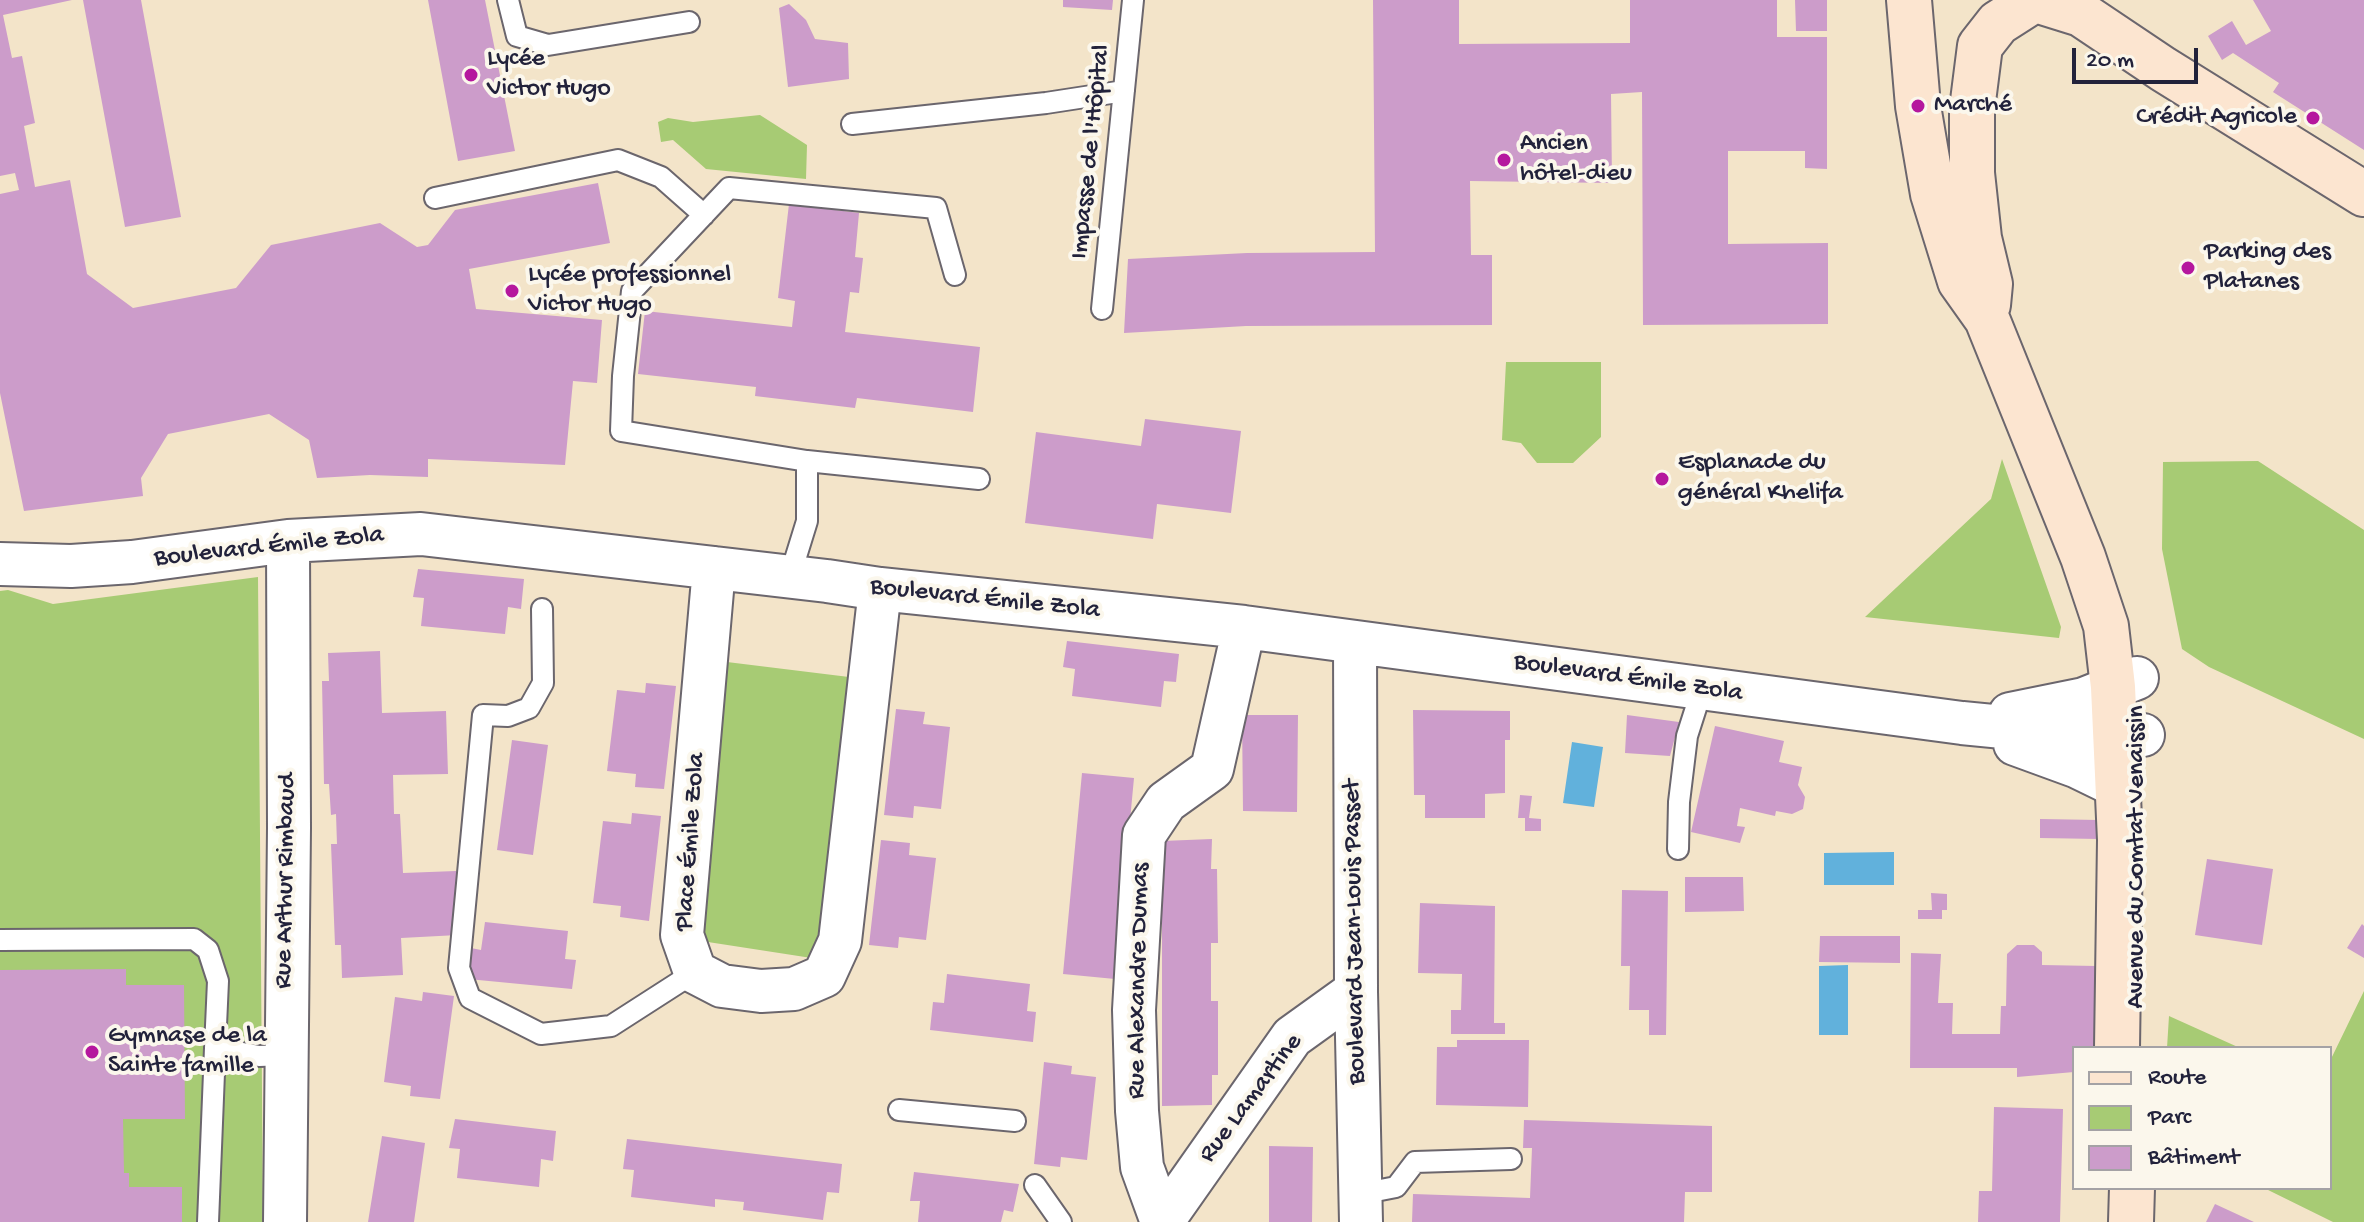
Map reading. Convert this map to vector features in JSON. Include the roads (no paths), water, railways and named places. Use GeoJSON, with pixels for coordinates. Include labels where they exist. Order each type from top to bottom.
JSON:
{"type":"FeatureCollection","features":[{"type":"Feature","properties":{"kind":"main road","name":"Avenue du Comtat Venaissin"},"geometry":{"type":"LineString","coordinates":[[1909,0],[1918,106],[1933,194],[1960,281],[1987,319],[2083,557],[2125,682],[2143,842],[2136,1046]]}},
{"type":"Feature","properties":{"kind":"main road","name":"Avenue du Comtat Venaissin"},"geometry":{"type":"LineString","coordinates":[[1987,319],[1990,284],[1979,238],[1972,173],[1972,109],[1980,46],[1998,23],[2035,0]]}},
{"type":"Feature","properties":{"kind":"main road"},"geometry":{"type":"LineString","coordinates":[[2035,0],[2074,7],[2163,69],[2364,194]]}},
{"type":"Feature","properties":{"kind":"main road","name":"Avenue du Comtat Venaissin"},"geometry":{"type":"LineString","coordinates":[[2117,1046],[2120,840],[2117,786],[2129,737]]}},
{"type":"Feature","properties":{"kind":"main road"},"geometry":{"type":"LineString","coordinates":[[2114,1222],[2115,1190]]}},
{"type":"Feature","properties":{"kind":"main road"},"geometry":{"type":"LineString","coordinates":[[2131,1222],[2132,1190]]}},
{"type":"Feature","properties":{"kind":"street","name":"Boulevard Émile Zola"},"geometry":{"type":"LineString","coordinates":[[2,555],[71,566],[132,562],[288,541],[421,534],[880,589],[1244,627],[1962,723],[2129,737]]}},
{"type":"Feature","properties":{"kind":"street","name":"Rue Arthur Rimbaud"},"geometry":{"type":"LineString","coordinates":[[285,1222],[288,541]]}},
{"type":"Feature","properties":{"kind":"street","name":"Place Émile Zola"},"geometry":{"type":"LineString","coordinates":[[695,972],[682,935],[714,568]]}},
{"type":"Feature","properties":{"kind":"street"},"geometry":{"type":"LineString","coordinates":[[695,972],[722,986],[761,991],[794,989],[824,976],[840,941],[880,589]]}},
{"type":"Feature","properties":{"kind":"street","name":"Rue Alexandre Dumas"},"geometry":{"type":"LineString","coordinates":[[1162,1222],[1142,1167],[1137,1111],[1134,1010],[1144,835],[1166,802],[1212,769],[1244,627]]}},
{"type":"Feature","properties":{"kind":"street","name":"Boulevard Jean-Louis Passet"},"geometry":{"type":"LineString","coordinates":[[1355,642],[1356,991],[1361,1208]]}},
{"type":"Feature","properties":{"kind":"street","name":"Boulevard Émile Zola"},"geometry":{"type":"LineString","coordinates":[[1962,723],[2067,703],[2125,682]]}},
{"type":"Feature","properties":{"kind":"street","name":"Boulevard Émile Zola"},"geometry":{"type":"LineString","coordinates":[[1962,723],[2078,767],[2117,786]]}},
{"type":"Feature","properties":{"kind":"street","name":"Rue Lamartine"},"geometry":{"type":"LineString","coordinates":[[1162,1222],[1292,1037],[1356,991]]}},
{"type":"Feature","properties":{"kind":"lane"},"geometry":{"type":"LineString","coordinates":[[508,0],[517,36],[548,45],[689,22]]}},
{"type":"Feature","properties":{"kind":"lane","name":"Impasse de l'Hôpital"},"geometry":{"type":"LineString","coordinates":[[1102,309],[1133,0]]}},
{"type":"Feature","properties":{"kind":"lane"},"geometry":{"type":"LineString","coordinates":[[852,124],[1046,103],[1124,91]]}},
{"type":"Feature","properties":{"kind":"lane"},"geometry":{"type":"LineString","coordinates":[[435,198],[618,160],[661,177],[704,215]]}},
{"type":"Feature","properties":{"kind":"lane"},"geometry":{"type":"LineString","coordinates":[[955,275],[936,208],[729,188],[632,291],[621,431],[807,461],[979,479]]}},
{"type":"Feature","properties":{"kind":"lane"},"geometry":{"type":"LineString","coordinates":[[790,576],[807,521],[807,461]]}},
{"type":"Feature","properties":{"kind":"lane"},"geometry":{"type":"LineString","coordinates":[[542,609],[543,683],[536,696],[529,708],[508,716],[483,715],[459,968],[470,998],[541,1034],[611,1026],[695,972]]}},
{"type":"Feature","properties":{"kind":"lane"},"geometry":{"type":"LineString","coordinates":[[1678,849],[1679,802],[1687,736],[1702,689]]}},
{"type":"Feature","properties":{"kind":"lane"},"geometry":{"type":"LineString","coordinates":[[0,940],[194,939],[208,950],[218,981],[208,1222]]}},
{"type":"Feature","properties":{"kind":"lane"},"geometry":{"type":"LineString","coordinates":[[215,1048],[259,1056],[285,1055]]}},
{"type":"Feature","properties":{"kind":"lane"},"geometry":{"type":"LineString","coordinates":[[899,1110],[1015,1121]]}},
{"type":"Feature","properties":{"kind":"lane"},"geometry":{"type":"LineString","coordinates":[[1361,1208],[1396,1187],[1415,1162],[1511,1159]]}},
{"type":"Feature","properties":{"kind":"lane"},"geometry":{"type":"LineString","coordinates":[[1035,1185],[1061,1222]]}},
{"type":"Feature","properties":{"kind":"water"},"geometry":{"type":"Polygon","coordinates":[[[1572,742],[1603,747],[1594,807],[1563,803],[1572,742]]]}},
{"type":"Feature","properties":{"kind":"water"},"geometry":{"type":"Polygon","coordinates":[[[1894,852],[1894,885],[1824,885],[1824,853],[1894,852]]]}},
{"type":"Feature","properties":{"kind":"water"},"geometry":{"type":"Polygon","coordinates":[[[1848,965],[1848,1035],[1819,1035],[1819,966],[1848,965]]]}},
{"type":"Feature","properties":{"kind":"place","name":"Lycée Victor Hugo"},"geometry":{"type":"Point","coordinates":[471,75]}},
{"type":"Feature","properties":{"kind":"place","name":"Marché"},"geometry":{"type":"Point","coordinates":[1918,106]}},
{"type":"Feature","properties":{"kind":"place","name":"Crédit Agricole"},"geometry":{"type":"Point","coordinates":[2313,118]}},
{"type":"Feature","properties":{"kind":"place","name":"Ancien hôtel-dieu"},"geometry":{"type":"Point","coordinates":[1504,160]}},
{"type":"Feature","properties":{"kind":"place","name":"Parking des Platanes"},"geometry":{"type":"Point","coordinates":[2188,268]}},
{"type":"Feature","properties":{"kind":"place","name":"Lycée professionnel Victor Hugo"},"geometry":{"type":"Point","coordinates":[512,291]}},
{"type":"Feature","properties":{"kind":"place","name":"Esplanade du général Khelifa"},"geometry":{"type":"Point","coordinates":[1662,479]}},
{"type":"Feature","properties":{"kind":"place","name":"Gymnase de la Sainte famille"},"geometry":{"type":"Point","coordinates":[92,1052]}}]}
